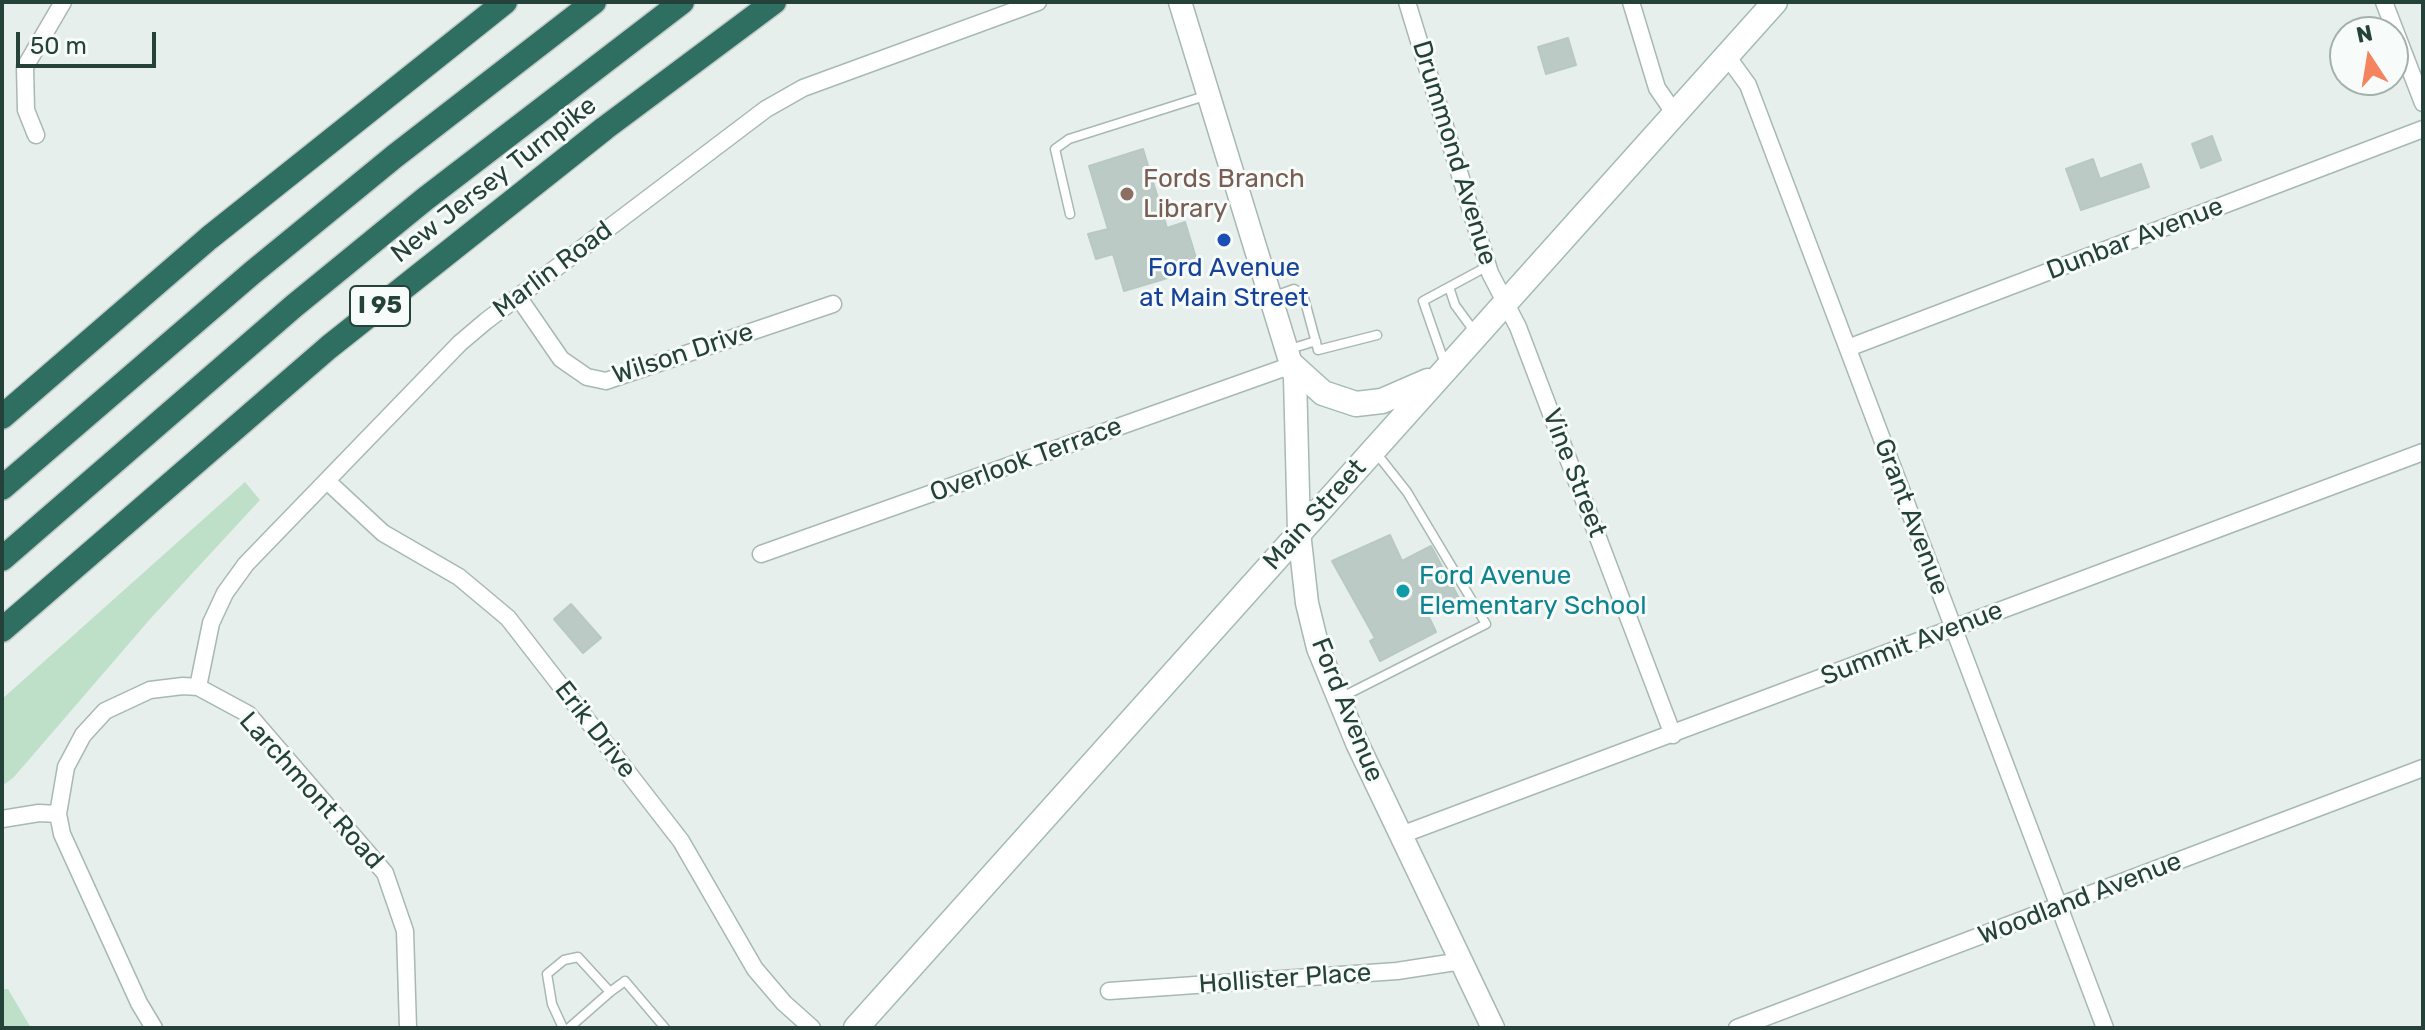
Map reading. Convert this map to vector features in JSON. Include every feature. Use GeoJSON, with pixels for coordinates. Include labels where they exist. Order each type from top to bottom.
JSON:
{"type":"FeatureCollection","features":[{"type":"Feature","properties":{"kind":"highway"},"geometry":{"type":"LineString","coordinates":[[2,417],[221,229],[505,2]]}},
{"type":"Feature","properties":{"kind":"highway"},"geometry":{"type":"LineString","coordinates":[[2,488],[276,254],[594,2]]}},
{"type":"Feature","properties":{"kind":"highway","name":"New Jersey Turnpike"},"geometry":{"type":"LineString","coordinates":[[2,559],[425,199],[682,2]]}},
{"type":"Feature","properties":{"kind":"highway","name":"New Jersey Turnpike"},"geometry":{"type":"LineString","coordinates":[[2,630],[329,347],[605,128],[774,2]]}},
{"type":"Feature","properties":{"kind":"main road","name":"Main Street"},"geometry":{"type":"LineString","coordinates":[[856,1028],[1775,2]]}},
{"type":"Feature","properties":{"kind":"main road"},"geometry":{"type":"LineString","coordinates":[[1290,358],[1323,393],[1356,404],[1396,397],[1447,368]]}},
{"type":"Feature","properties":{"kind":"street"},"geometry":{"type":"LineString","coordinates":[[36,135],[26,110],[25,67],[63,2]]}},
{"type":"Feature","properties":{"kind":"street","name":"Marlin Road"},"geometry":{"type":"LineString","coordinates":[[198,687],[211,623],[225,593],[246,564],[460,343],[766,109],[803,88],[1038,2]]}},
{"type":"Feature","properties":{"kind":"street","name":"Ford Avenue"},"geometry":{"type":"LineString","coordinates":[[1180,2],[1290,358],[1298,407],[1299,532],[1313,629],[1338,699],[1493,1028]]}},
{"type":"Feature","properties":{"kind":"street","name":"Drummond Avenue"},"geometry":{"type":"LineString","coordinates":[[1407,2],[1488,266],[1506,303]]}},
{"type":"Feature","properties":{"kind":"street"},"geometry":{"type":"LineString","coordinates":[[1631,2],[1660,96],[1675,114]]}},
{"type":"Feature","properties":{"kind":"street"},"geometry":{"type":"LineString","coordinates":[[2384,2],[2423,103]]}},
{"type":"Feature","properties":{"kind":"street","name":"Grant Avenue"},"geometry":{"type":"LineString","coordinates":[[1727,56],[1748,85],[2105,1028]]}},
{"type":"Feature","properties":{"kind":"street","name":"Dunbar Avenue"},"geometry":{"type":"LineString","coordinates":[[1848,348],[2423,129]]}},
{"type":"Feature","properties":{"kind":"street","name":"Wilson Drive"},"geometry":{"type":"LineString","coordinates":[[519,298],[561,359],[587,377],[606,381],[833,304]]}},
{"type":"Feature","properties":{"kind":"street","name":"Vine Street"},"geometry":{"type":"LineString","coordinates":[[1506,303],[1673,735]]}},
{"type":"Feature","properties":{"kind":"street","name":"Overlook Terrace"},"geometry":{"type":"LineString","coordinates":[[761,554],[1290,358]]}},
{"type":"Feature","properties":{"kind":"street","name":"Summit Avenue"},"geometry":{"type":"LineString","coordinates":[[1401,835],[2423,452]]}},
{"type":"Feature","properties":{"kind":"street","name":"Erik Drive"},"geometry":{"type":"LineString","coordinates":[[327,481],[383,533],[459,577],[508,618],[681,841],[755,969],[784,1003],[812,1028]]}},
{"type":"Feature","properties":{"kind":"street"},"geometry":{"type":"LineString","coordinates":[[154,1028],[139,1003],[62,834],[58,814],[66,767],[83,735],[105,711],[150,690],[198,687]]}},
{"type":"Feature","properties":{"kind":"street","name":"Larchmont Road"},"geometry":{"type":"LineString","coordinates":[[198,687],[248,714],[385,873],[405,931],[408,1028]]}},
{"type":"Feature","properties":{"kind":"street","name":"Woodland Avenue"},"geometry":{"type":"LineString","coordinates":[[1737,1028],[2423,768]]}},
{"type":"Feature","properties":{"kind":"street"},"geometry":{"type":"LineString","coordinates":[[2,819],[39,813],[58,814]]}},
{"type":"Feature","properties":{"kind":"street","name":"Hollister Place"},"geometry":{"type":"LineString","coordinates":[[1109,991],[1397,971],[1462,961]]}},
{"type":"Feature","properties":{"kind":"lane"},"geometry":{"type":"LineString","coordinates":[[1070,214],[1055,149],[1069,139],[1209,95]]}},
{"type":"Feature","properties":{"kind":"lane"},"geometry":{"type":"LineString","coordinates":[[1447,368],[1423,301],[1488,266]]}},
{"type":"Feature","properties":{"kind":"lane"},"geometry":{"type":"LineString","coordinates":[[1449,287],[1455,305],[1477,335]]}},
{"type":"Feature","properties":{"kind":"lane"},"geometry":{"type":"LineString","coordinates":[[1271,297],[1294,289],[1303,294],[1318,350],[1377,335]]}},
{"type":"Feature","properties":{"kind":"lane"},"geometry":{"type":"LineString","coordinates":[[1290,358],[1316,341]]}},
{"type":"Feature","properties":{"kind":"lane"},"geometry":{"type":"LineString","coordinates":[[1338,699],[1486,624],[1407,492],[1374,450]]}},
{"type":"Feature","properties":{"kind":"lane"},"geometry":{"type":"LineString","coordinates":[[610,992],[578,957],[564,960],[547,974],[552,1004],[566,1028],[625,981],[665,1028]]}},
{"type":"Feature","properties":{"kind":"green space"},"geometry":{"type":"Polygon","coordinates":[[[245,482],[260,500],[151,618],[14,777],[2,786],[2,699],[245,482]]]}},
{"type":"Feature","properties":{"kind":"green space"},"geometry":{"type":"Polygon","coordinates":[[[2,989],[8,989],[31,1028],[2,1028],[2,989]]]}},
{"type":"Feature","properties":{"kind":"building"},"geometry":{"type":"Polygon","coordinates":[[[1568,38],[1576,65],[1546,74],[1538,47],[1568,38]]]}},
{"type":"Feature","properties":{"kind":"building"},"geometry":{"type":"Polygon","coordinates":[[[2212,136],[2221,160],[2201,168],[2192,144],[2212,136]]]}},
{"type":"Feature","properties":{"kind":"building","name":"Fords Branch Library"},"geometry":{"type":"Polygon","coordinates":[[[1143,149],[1167,228],[1185,222],[1197,261],[1178,266],[1181,274],[1124,291],[1113,254],[1096,259],[1088,234],[1108,229],[1089,166],[1143,149]]]}},
{"type":"Feature","properties":{"kind":"building"},"geometry":{"type":"Polygon","coordinates":[[[2093,159],[2100,179],[2141,164],[2149,187],[2081,210],[2066,169],[2093,159]]]}},
{"type":"Feature","properties":{"kind":"building","name":"Ford Avenue Elementary School"},"geometry":{"type":"Polygon","coordinates":[[[1390,535],[1402,561],[1431,546],[1460,600],[1428,615],[1436,632],[1380,661],[1370,641],[1375,638],[1332,561],[1390,535]]]}},
{"type":"Feature","properties":{"kind":"building"},"geometry":{"type":"Polygon","coordinates":[[[571,604],[601,638],[583,653],[554,619],[571,604]]]}},
{"type":"Feature","properties":{"kind":"place","name":"Fords Branch Library"},"geometry":{"type":"Point","coordinates":[1127,194]}},
{"type":"Feature","properties":{"kind":"place","name":"Ford Avenue at Main Street"},"geometry":{"type":"Point","coordinates":[1224,240]}},
{"type":"Feature","properties":{"kind":"place","name":"Ford Avenue Elementary School"},"geometry":{"type":"Point","coordinates":[1403,591]}}]}
